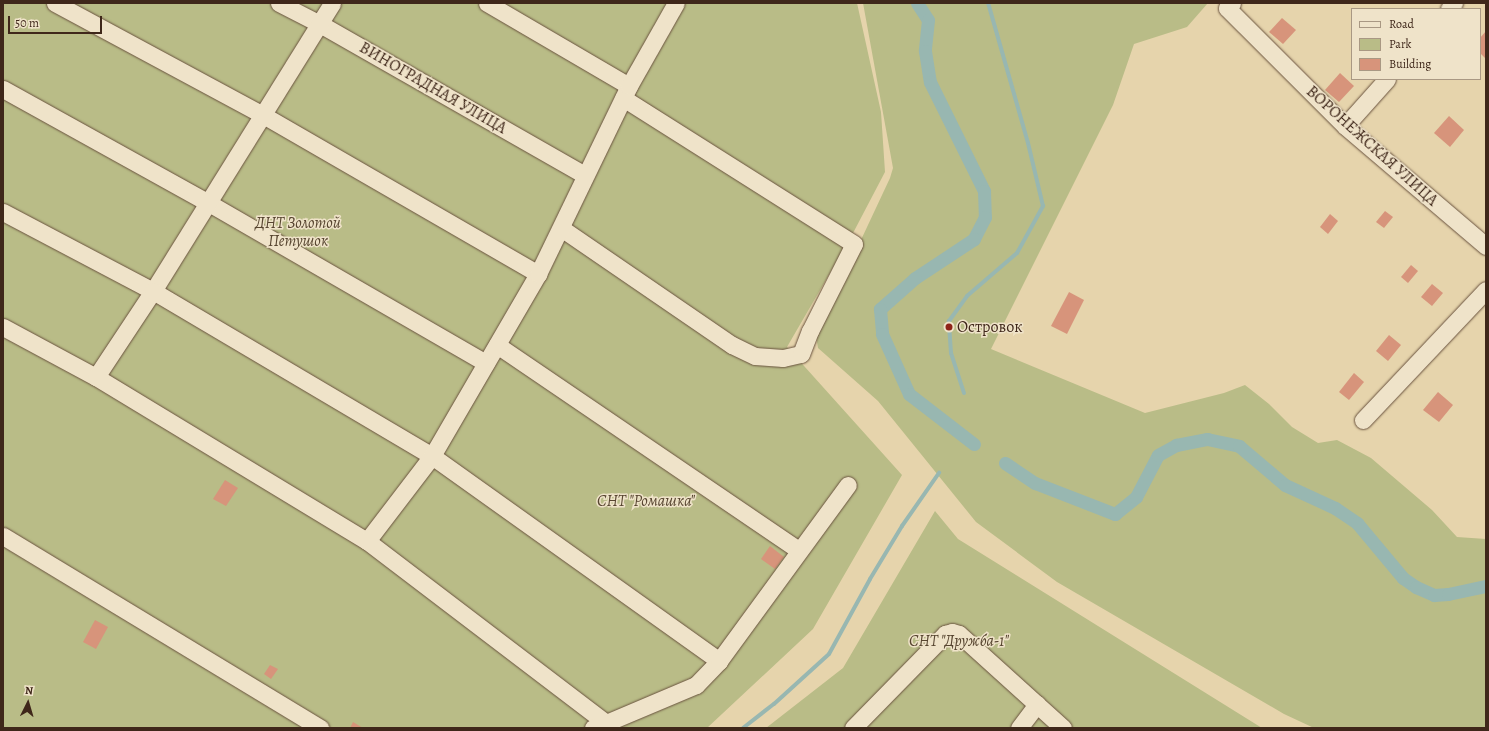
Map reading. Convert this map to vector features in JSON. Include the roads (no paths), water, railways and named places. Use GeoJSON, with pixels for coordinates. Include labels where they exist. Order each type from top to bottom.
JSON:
{"type":"FeatureCollection","features":[{"type":"Feature","properties":{"kind":"street"},"geometry":{"type":"LineString","coordinates":[[55,3],[264,115],[538,274]]}},
{"type":"Feature","properties":{"kind":"street","name":"ВИНОГРАДНАЯ УЛИЦА"},"geometry":{"type":"LineString","coordinates":[[279,3],[320,24],[585,174]]}},
{"type":"Feature","properties":{"kind":"street"},"geometry":{"type":"LineString","coordinates":[[96,377],[153,291],[207,202],[264,115],[332,3]]}},
{"type":"Feature","properties":{"kind":"street"},"geometry":{"type":"LineString","coordinates":[[487,3],[626,92],[854,244],[810,330],[801,354],[783,358],[755,356],[732,345],[561,228]]}},
{"type":"Feature","properties":{"kind":"street"},"geometry":{"type":"LineString","coordinates":[[367,541],[432,456],[538,274],[561,228],[585,174],[626,92],[676,3]]}},
{"type":"Feature","properties":{"kind":"street","name":"ВОРОНЕЖСКАЯ УЛИЦА"},"geometry":{"type":"LineString","coordinates":[[1230,6],[1345,126],[1486,246]]}},
{"type":"Feature","properties":{"kind":"street"},"geometry":{"type":"LineString","coordinates":[[1345,126],[1386,80]]}},
{"type":"Feature","properties":{"kind":"street"},"geometry":{"type":"LineString","coordinates":[[3,89],[207,202],[486,363]]}},
{"type":"Feature","properties":{"kind":"street"},"geometry":{"type":"LineString","coordinates":[[3,212],[153,291],[432,456],[719,661]]}},
{"type":"Feature","properties":{"kind":"street"},"geometry":{"type":"LineString","coordinates":[[1363,420],[1486,290]]}},
{"type":"Feature","properties":{"kind":"street"},"geometry":{"type":"LineString","coordinates":[[3,327],[96,377],[367,541],[599,726],[696,685],[719,661],[848,485]]}},
{"type":"Feature","properties":{"kind":"street"},"geometry":{"type":"LineString","coordinates":[[497,345],[799,550]]}},
{"type":"Feature","properties":{"kind":"street"},"geometry":{"type":"LineString","coordinates":[[3,536],[320,728]]}},
{"type":"Feature","properties":{"kind":"street"},"geometry":{"type":"LineString","coordinates":[[853,728],[945,634],[952,632],[959,634],[1063,728]]}},
{"type":"Feature","properties":{"kind":"street"},"geometry":{"type":"LineString","coordinates":[[1019,728],[1037,704]]}},
{"type":"Feature","properties":{"kind":"waterway"},"geometry":{"type":"LineString","coordinates":[[917,3],[928,20],[925,51],[930,82],[984,191],[985,217],[974,239],[915,278],[880,309],[882,334],[909,394],[974,444]]}},
{"type":"Feature","properties":{"kind":"waterway"},"geometry":{"type":"LineString","coordinates":[[964,393],[951,353],[949,321],[967,296],[1017,253],[1043,206],[1028,143],[988,3]]}},
{"type":"Feature","properties":{"kind":"waterway"},"geometry":{"type":"LineString","coordinates":[[1005,463],[1035,483],[1115,514],[1136,497],[1158,455],[1176,445],[1207,439],[1239,446],[1285,485],[1335,508],[1357,523],[1403,578],[1416,587],[1434,595],[1448,594],[1486,586]]}},
{"type":"Feature","properties":{"kind":"waterway"},"geometry":{"type":"LineString","coordinates":[[743,728],[774,704],[829,654],[870,579],[902,526],[939,473]]}},
{"type":"Feature","properties":{"kind":"place","name":"Островок"},"geometry":{"type":"Point","coordinates":[949,327]}},
{"type":"Feature","properties":{"kind":"park label","name":"ДНТ Золотой Петушок"},"geometry":{"type":"Point","coordinates":[298,232]}},
{"type":"Feature","properties":{"kind":"park label","name":"СНТ \"Ромашка\""},"geometry":{"type":"Point","coordinates":[646,501]}},
{"type":"Feature","properties":{"kind":"park label","name":"СНТ \"Дружба-1\""},"geometry":{"type":"Point","coordinates":[959,641]}}]}
